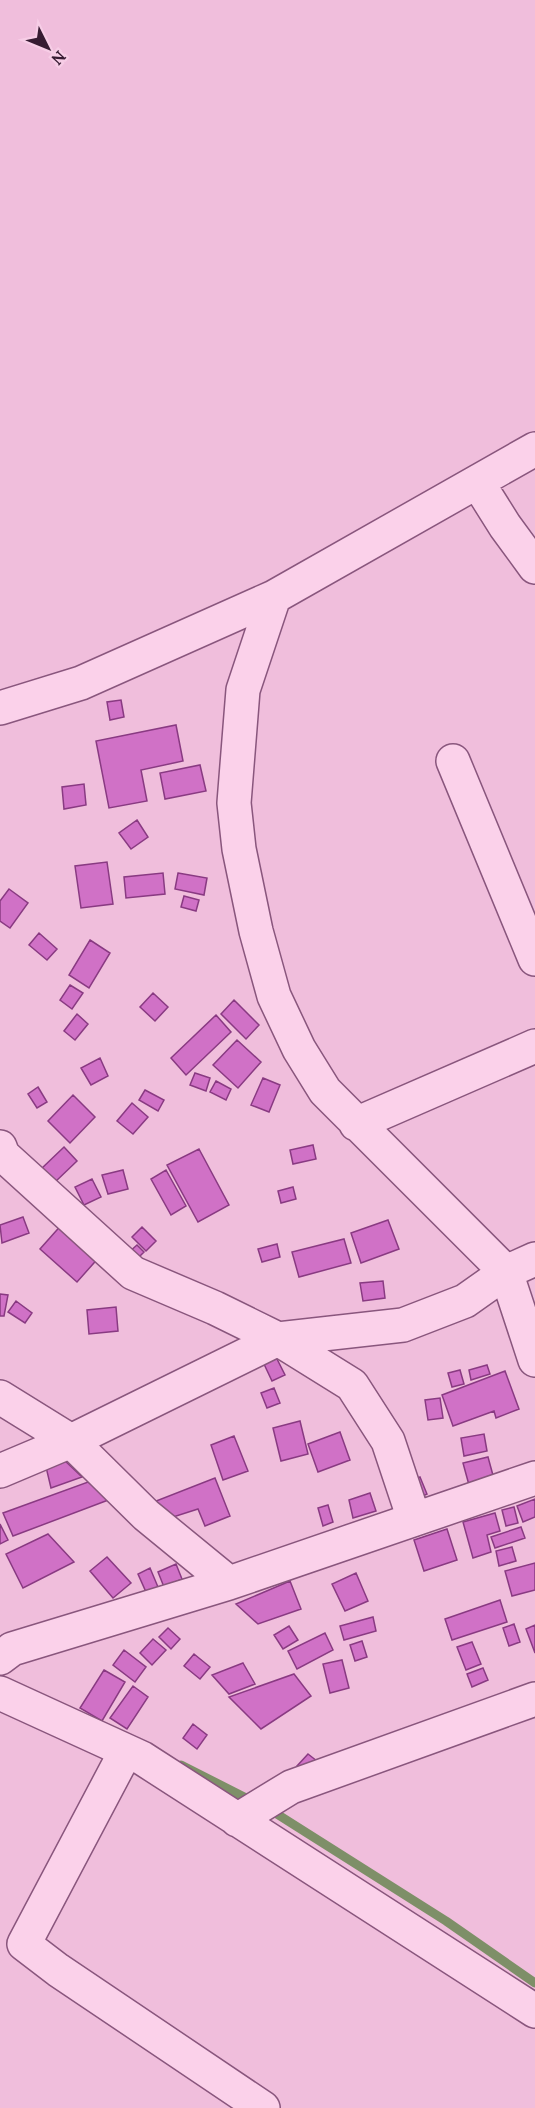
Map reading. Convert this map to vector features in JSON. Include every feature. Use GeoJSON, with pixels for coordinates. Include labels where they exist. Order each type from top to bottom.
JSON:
{"type":"FeatureCollection","features":[{"type":"Feature","properties":{"kind":"street"},"geometry":{"type":"LineString","coordinates":[[0,708],[81,683],[274,597],[535,449]]}},
{"type":"Feature","properties":{"kind":"street"},"geometry":{"type":"LineString","coordinates":[[478,483],[505,526],[535,567]]}},
{"type":"Feature","properties":{"kind":"street"},"geometry":{"type":"LineString","coordinates":[[274,597],[243,690],[234,803],[239,849],[256,931],[274,996],[299,1049],[325,1091],[356,1124],[520,1265],[535,1360]]}},
{"type":"Feature","properties":{"kind":"street"},"geometry":{"type":"LineString","coordinates":[[453,761],[535,959]]}},
{"type":"Feature","properties":{"kind":"street"},"geometry":{"type":"LineString","coordinates":[[356,1124],[535,1046]]}},
{"type":"Feature","properties":{"kind":"street"},"geometry":{"type":"LineString","coordinates":[[0,1147],[3,1155],[133,1273],[215,1308],[278,1339],[352,1385],[388,1441],[414,1519]]}},
{"type":"Feature","properties":{"kind":"street"},"geometry":{"type":"LineString","coordinates":[[0,1471],[71,1441],[278,1339],[403,1325],[465,1301],[520,1265]]}},
{"type":"Feature","properties":{"kind":"street"},"geometry":{"type":"LineString","coordinates":[[0,1397],[71,1441],[147,1515],[229,1583]]}},
{"type":"Feature","properties":{"kind":"street"},"geometry":{"type":"LineString","coordinates":[[0,1658],[12,1649],[229,1583],[535,1478]]}},
{"type":"Feature","properties":{"kind":"street"},"geometry":{"type":"LineString","coordinates":[[0,1693],[142,1758],[535,2011]]}},
{"type":"Feature","properties":{"kind":"street"},"geometry":{"type":"LineString","coordinates":[[237,1820],[291,1787],[535,1699]]}},
{"type":"Feature","properties":{"kind":"street"},"geometry":{"type":"LineString","coordinates":[[126,1751],[24,1944],[58,1970],[263,2108]]}},
{"type":"Feature","properties":{"kind":"building"},"geometry":{"type":"Polygon","coordinates":[[[121,700],[124,717],[110,720],[107,702],[121,700]]]}},
{"type":"Feature","properties":{"kind":"building"},"geometry":{"type":"Polygon","coordinates":[[[176,725],[183,761],[141,770],[147,801],[109,808],[96,741],[176,725]]]}},
{"type":"Feature","properties":{"kind":"building"},"geometry":{"type":"Polygon","coordinates":[[[200,765],[206,791],[165,799],[160,773],[200,765]]]}},
{"type":"Feature","properties":{"kind":"building"},"geometry":{"type":"Polygon","coordinates":[[[84,784],[86,805],[64,809],[62,787],[84,784]]]}},
{"type":"Feature","properties":{"kind":"building"},"geometry":{"type":"Polygon","coordinates":[[[137,820],[148,837],[131,849],[119,833],[137,820]]]}},
{"type":"Feature","properties":{"kind":"building"},"geometry":{"type":"Polygon","coordinates":[[[107,862],[113,904],[81,908],[75,866],[107,862]]]}},
{"type":"Feature","properties":{"kind":"building"},"geometry":{"type":"Polygon","coordinates":[[[163,873],[165,894],[126,898],[124,877],[163,873]]]}},
{"type":"Feature","properties":{"kind":"building"},"geometry":{"type":"Polygon","coordinates":[[[178,873],[207,878],[204,895],[175,889],[178,873]]]}},
{"type":"Feature","properties":{"kind":"building"},"geometry":{"type":"Polygon","coordinates":[[[9,889],[28,903],[10,928],[0,921],[0,901],[9,889]]]}},
{"type":"Feature","properties":{"kind":"building"},"geometry":{"type":"Polygon","coordinates":[[[184,896],[199,900],[196,911],[181,907],[184,896]]]}},
{"type":"Feature","properties":{"kind":"building"},"geometry":{"type":"Polygon","coordinates":[[[39,933],[57,949],[47,960],[29,945],[39,933]]]}},
{"type":"Feature","properties":{"kind":"building"},"geometry":{"type":"Polygon","coordinates":[[[90,940],[110,953],[89,988],[69,975],[90,940]]]}},
{"type":"Feature","properties":{"kind":"building"},"geometry":{"type":"Polygon","coordinates":[[[70,985],[83,993],[72,1009],[60,1000],[70,985]]]}},
{"type":"Feature","properties":{"kind":"building"},"geometry":{"type":"Polygon","coordinates":[[[153,993],[168,1007],[155,1021],[140,1007],[153,993]]]}},
{"type":"Feature","properties":{"kind":"building"},"geometry":{"type":"Polygon","coordinates":[[[234,1000],[259,1025],[246,1039],[221,1014],[234,1000]]]}},
{"type":"Feature","properties":{"kind":"building"},"geometry":{"type":"Polygon","coordinates":[[[77,1014],[88,1024],[75,1040],[64,1031],[77,1014]]]}},
{"type":"Feature","properties":{"kind":"building"},"geometry":{"type":"Polygon","coordinates":[[[216,1015],[231,1032],[186,1075],[171,1058],[216,1015]]]}},
{"type":"Feature","properties":{"kind":"building"},"geometry":{"type":"Polygon","coordinates":[[[237,1040],[261,1062],[238,1088],[213,1065],[237,1040]]]}},
{"type":"Feature","properties":{"kind":"building"},"geometry":{"type":"Polygon","coordinates":[[[100,1058],[108,1076],[91,1085],[81,1068],[100,1058]]]}},
{"type":"Feature","properties":{"kind":"building"},"geometry":{"type":"Polygon","coordinates":[[[195,1073],[210,1078],[206,1091],[190,1085],[195,1073]]]}},
{"type":"Feature","properties":{"kind":"building"},"geometry":{"type":"Polygon","coordinates":[[[263,1078],[280,1085],[269,1112],[251,1105],[263,1078]]]}},
{"type":"Feature","properties":{"kind":"building"},"geometry":{"type":"Polygon","coordinates":[[[216,1081],[231,1089],[226,1100],[210,1092],[216,1081]]]}},
{"type":"Feature","properties":{"kind":"building"},"geometry":{"type":"Polygon","coordinates":[[[38,1087],[47,1102],[37,1108],[28,1094],[38,1087]]]}},
{"type":"Feature","properties":{"kind":"building"},"geometry":{"type":"Polygon","coordinates":[[[145,1090],[164,1100],[158,1111],[139,1100],[145,1090]]]}},
{"type":"Feature","properties":{"kind":"building"},"geometry":{"type":"Polygon","coordinates":[[[73,1095],[95,1117],[70,1143],[48,1121],[73,1095]]]}},
{"type":"Feature","properties":{"kind":"building"},"geometry":{"type":"Polygon","coordinates":[[[132,1103],[148,1117],[133,1134],[117,1121],[132,1103]]]}},
{"type":"Feature","properties":{"kind":"building"},"geometry":{"type":"Polygon","coordinates":[[[313,1145],[316,1159],[293,1164],[290,1150],[313,1145]]]}},
{"type":"Feature","properties":{"kind":"building"},"geometry":{"type":"Polygon","coordinates":[[[64,1147],[77,1161],[53,1184],[40,1170],[64,1147]]]}},
{"type":"Feature","properties":{"kind":"building"},"geometry":{"type":"Polygon","coordinates":[[[199,1149],[229,1205],[198,1222],[167,1165],[199,1149]]]}},
{"type":"Feature","properties":{"kind":"building"},"geometry":{"type":"Polygon","coordinates":[[[123,1170],[128,1189],[108,1194],[102,1175],[123,1170]]]}},
{"type":"Feature","properties":{"kind":"building"},"geometry":{"type":"Polygon","coordinates":[[[166,1170],[186,1206],[171,1215],[151,1179],[166,1170]]]}},
{"type":"Feature","properties":{"kind":"building"},"geometry":{"type":"Polygon","coordinates":[[[92,1179],[101,1197],[84,1205],[75,1187],[92,1179]]]}},
{"type":"Feature","properties":{"kind":"building"},"geometry":{"type":"Polygon","coordinates":[[[293,1187],[296,1199],[281,1203],[278,1191],[293,1187]]]}},
{"type":"Feature","properties":{"kind":"building"},"geometry":{"type":"Polygon","coordinates":[[[23,1217],[29,1233],[2,1243],[0,1225],[23,1217]]]}},
{"type":"Feature","properties":{"kind":"building"},"geometry":{"type":"Polygon","coordinates":[[[388,1220],[399,1249],[361,1263],[351,1233],[388,1220]]]}},
{"type":"Feature","properties":{"kind":"building"},"geometry":{"type":"Polygon","coordinates":[[[64,1222],[101,1255],[77,1282],[40,1249],[64,1222]]]}},
{"type":"Feature","properties":{"kind":"building"},"geometry":{"type":"Polygon","coordinates":[[[142,1227],[156,1241],[146,1251],[132,1237],[142,1227]]]}},
{"type":"Feature","properties":{"kind":"building"},"geometry":{"type":"Polygon","coordinates":[[[344,1239],[351,1263],[299,1277],[292,1252],[344,1239]]]}},
{"type":"Feature","properties":{"kind":"building"},"geometry":{"type":"Polygon","coordinates":[[[277,1244],[280,1257],[262,1262],[258,1249],[277,1244]]]}},
{"type":"Feature","properties":{"kind":"building"},"geometry":{"type":"Polygon","coordinates":[[[137,1245],[144,1252],[135,1261],[128,1253],[137,1245]]]}},
{"type":"Feature","properties":{"kind":"building"},"geometry":{"type":"Polygon","coordinates":[[[383,1281],[385,1298],[363,1301],[360,1283],[383,1281]]]}},
{"type":"Feature","properties":{"kind":"building"},"geometry":{"type":"Polygon","coordinates":[[[0,1294],[8,1295],[4,1316],[0,1316],[0,1294]]]}},
{"type":"Feature","properties":{"kind":"building"},"geometry":{"type":"Polygon","coordinates":[[[16,1301],[32,1313],[25,1323],[8,1312],[16,1301]]]}},
{"type":"Feature","properties":{"kind":"building"},"geometry":{"type":"Polygon","coordinates":[[[116,1307],[118,1331],[89,1334],[87,1310],[116,1307]]]}},
{"type":"Feature","properties":{"kind":"building"},"geometry":{"type":"Polygon","coordinates":[[[276,1357],[285,1375],[272,1381],[263,1362],[276,1357]]]}},
{"type":"Feature","properties":{"kind":"building"},"geometry":{"type":"Polygon","coordinates":[[[487,1365],[490,1374],[471,1380],[469,1370],[487,1365]]]}},
{"type":"Feature","properties":{"kind":"building"},"geometry":{"type":"Polygon","coordinates":[[[460,1370],[464,1384],[452,1387],[448,1373],[460,1370]]]}},
{"type":"Feature","properties":{"kind":"building"},"geometry":{"type":"Polygon","coordinates":[[[505,1371],[519,1409],[496,1418],[494,1411],[453,1426],[442,1395],[505,1371]]]}},
{"type":"Feature","properties":{"kind":"building"},"geometry":{"type":"Polygon","coordinates":[[[274,1388],[280,1403],[267,1408],[261,1393],[274,1388]]]}},
{"type":"Feature","properties":{"kind":"building"},"geometry":{"type":"Polygon","coordinates":[[[440,1398],[443,1418],[428,1420],[425,1400],[440,1398]]]}},
{"type":"Feature","properties":{"kind":"building"},"geometry":{"type":"Polygon","coordinates":[[[300,1421],[308,1454],[281,1461],[273,1428],[300,1421]]]}},
{"type":"Feature","properties":{"kind":"building"},"geometry":{"type":"Polygon","coordinates":[[[340,1432],[350,1460],[318,1472],[308,1444],[340,1432]]]}},
{"type":"Feature","properties":{"kind":"building"},"geometry":{"type":"Polygon","coordinates":[[[484,1434],[487,1451],[464,1456],[461,1438],[484,1434]]]}},
{"type":"Feature","properties":{"kind":"building"},"geometry":{"type":"Polygon","coordinates":[[[234,1436],[248,1471],[223,1480],[211,1445],[234,1436]]]}},
{"type":"Feature","properties":{"kind":"building"},"geometry":{"type":"Polygon","coordinates":[[[488,1457],[494,1479],[469,1485],[463,1463],[488,1457]]]}},
{"type":"Feature","properties":{"kind":"building"},"geometry":{"type":"Polygon","coordinates":[[[62,1458],[82,1477],[51,1488],[46,1467],[62,1458]]]}},
{"type":"Feature","properties":{"kind":"building"},"geometry":{"type":"Polygon","coordinates":[[[420,1477],[427,1494],[418,1498],[410,1481],[420,1477]]]}},
{"type":"Feature","properties":{"kind":"building"},"geometry":{"type":"Polygon","coordinates":[[[215,1478],[230,1516],[205,1526],[198,1509],[167,1519],[151,1503],[215,1478]]]}},
{"type":"Feature","properties":{"kind":"building"},"geometry":{"type":"Polygon","coordinates":[[[88,1482],[111,1499],[13,1536],[3,1513],[88,1482]]]}},
{"type":"Feature","properties":{"kind":"building"},"geometry":{"type":"Polygon","coordinates":[[[370,1493],[376,1511],[353,1518],[349,1500],[370,1493]]]}},
{"type":"Feature","properties":{"kind":"building"},"geometry":{"type":"Polygon","coordinates":[[[535,1499],[535,1517],[523,1522],[517,1506],[535,1499]]]}},
{"type":"Feature","properties":{"kind":"building"},"geometry":{"type":"Polygon","coordinates":[[[328,1505],[333,1522],[323,1526],[318,1508],[328,1505]]]}},
{"type":"Feature","properties":{"kind":"building"},"geometry":{"type":"Polygon","coordinates":[[[514,1507],[518,1523],[506,1526],[502,1510],[514,1507]]]}},
{"type":"Feature","properties":{"kind":"building"},"geometry":{"type":"Polygon","coordinates":[[[495,1513],[500,1531],[487,1535],[491,1552],[473,1558],[463,1522],[495,1513]]]}},
{"type":"Feature","properties":{"kind":"building"},"geometry":{"type":"Polygon","coordinates":[[[0,1524],[8,1540],[0,1544],[0,1524]]]}},
{"type":"Feature","properties":{"kind":"building"},"geometry":{"type":"Polygon","coordinates":[[[521,1527],[525,1538],[495,1548],[491,1537],[521,1527]]]}},
{"type":"Feature","properties":{"kind":"building"},"geometry":{"type":"Polygon","coordinates":[[[447,1529],[457,1560],[424,1571],[414,1540],[447,1529]]]}},
{"type":"Feature","properties":{"kind":"building"},"geometry":{"type":"Polygon","coordinates":[[[48,1534],[74,1562],[23,1588],[6,1554],[48,1534]]]}},
{"type":"Feature","properties":{"kind":"building"},"geometry":{"type":"Polygon","coordinates":[[[512,1547],[516,1561],[499,1566],[496,1551],[512,1547]]]}},
{"type":"Feature","properties":{"kind":"building"},"geometry":{"type":"Polygon","coordinates":[[[107,1557],[131,1583],[113,1598],[90,1571],[107,1557]]]}},
{"type":"Feature","properties":{"kind":"building"},"geometry":{"type":"Polygon","coordinates":[[[535,1563],[535,1590],[512,1596],[505,1571],[535,1563]]]}},
{"type":"Feature","properties":{"kind":"building"},"geometry":{"type":"Polygon","coordinates":[[[176,1564],[182,1579],[164,1587],[158,1572],[176,1564]]]}},
{"type":"Feature","properties":{"kind":"building"},"geometry":{"type":"Polygon","coordinates":[[[150,1568],[158,1587],[146,1592],[138,1574],[150,1568]]]}},
{"type":"Feature","properties":{"kind":"building"},"geometry":{"type":"Polygon","coordinates":[[[356,1573],[368,1601],[345,1611],[332,1584],[356,1573]]]}},
{"type":"Feature","properties":{"kind":"building"},"geometry":{"type":"Polygon","coordinates":[[[290,1581],[301,1609],[258,1624],[236,1604],[290,1581]]]}},
{"type":"Feature","properties":{"kind":"building"},"geometry":{"type":"Polygon","coordinates":[[[500,1600],[507,1622],[452,1640],[445,1619],[500,1600]]]}},
{"type":"Feature","properties":{"kind":"building"},"geometry":{"type":"Polygon","coordinates":[[[373,1617],[376,1631],[344,1640],[340,1626],[373,1617]]]}},
{"type":"Feature","properties":{"kind":"building"},"geometry":{"type":"Polygon","coordinates":[[[514,1624],[520,1642],[509,1646],[503,1628],[514,1624]]]}},
{"type":"Feature","properties":{"kind":"building"},"geometry":{"type":"Polygon","coordinates":[[[535,1625],[535,1653],[526,1629],[535,1625]]]}},
{"type":"Feature","properties":{"kind":"building"},"geometry":{"type":"Polygon","coordinates":[[[289,1626],[298,1640],[283,1649],[274,1635],[289,1626]]]}},
{"type":"Feature","properties":{"kind":"building"},"geometry":{"type":"Polygon","coordinates":[[[168,1628],[180,1639],[171,1649],[159,1637],[168,1628]]]}},
{"type":"Feature","properties":{"kind":"building"},"geometry":{"type":"Polygon","coordinates":[[[325,1633],[333,1650],[297,1669],[288,1651],[325,1633]]]}},
{"type":"Feature","properties":{"kind":"building"},"geometry":{"type":"Polygon","coordinates":[[[153,1639],[166,1650],[152,1665],[140,1653],[153,1639]]]}},
{"type":"Feature","properties":{"kind":"building"},"geometry":{"type":"Polygon","coordinates":[[[362,1641],[367,1657],[355,1661],[350,1645],[362,1641]]]}},
{"type":"Feature","properties":{"kind":"building"},"geometry":{"type":"Polygon","coordinates":[[[472,1642],[481,1664],[466,1670],[457,1647],[472,1642]]]}},
{"type":"Feature","properties":{"kind":"building"},"geometry":{"type":"Polygon","coordinates":[[[124,1650],[146,1667],[135,1682],[113,1665],[124,1650]]]}},
{"type":"Feature","properties":{"kind":"building"},"geometry":{"type":"Polygon","coordinates":[[[194,1654],[210,1667],[200,1679],[184,1666],[194,1654]]]}},
{"type":"Feature","properties":{"kind":"building"},"geometry":{"type":"Polygon","coordinates":[[[342,1660],[349,1688],[330,1693],[323,1664],[342,1660]]]}},
{"type":"Feature","properties":{"kind":"building"},"geometry":{"type":"Polygon","coordinates":[[[243,1663],[255,1684],[229,1694],[212,1675],[243,1663]]]}},
{"type":"Feature","properties":{"kind":"building"},"geometry":{"type":"Polygon","coordinates":[[[483,1668],[488,1680],[472,1687],[467,1674],[483,1668]]]}},
{"type":"Feature","properties":{"kind":"building"},"geometry":{"type":"Polygon","coordinates":[[[104,1670],[125,1682],[102,1721],[80,1708],[104,1670]]]}},
{"type":"Feature","properties":{"kind":"building"},"geometry":{"type":"Polygon","coordinates":[[[294,1674],[311,1696],[261,1729],[229,1697],[294,1674]]]}},
{"type":"Feature","properties":{"kind":"building"},"geometry":{"type":"Polygon","coordinates":[[[133,1686],[148,1697],[127,1729],[110,1718],[133,1686]]]}},
{"type":"Feature","properties":{"kind":"building"},"geometry":{"type":"Polygon","coordinates":[[[193,1724],[207,1735],[197,1749],[183,1738],[193,1724]]]}},
{"type":"Feature","properties":{"kind":"building"},"geometry":{"type":"Polygon","coordinates":[[[308,1754],[317,1761],[306,1774],[297,1766],[308,1754]]]}},
{"type":"Feature","properties":{"kind":"waterway"},"geometry":{"type":"LineString","coordinates":[[181,1765],[254,1802]]}},
{"type":"Feature","properties":{"kind":"waterway"},"geometry":{"type":"LineString","coordinates":[[269,1809],[446,1921],[535,1983]]}}]}
